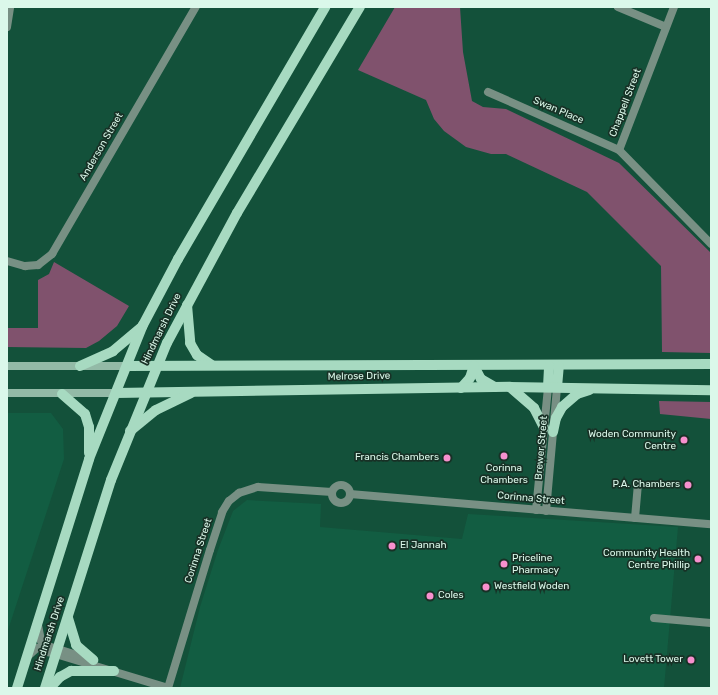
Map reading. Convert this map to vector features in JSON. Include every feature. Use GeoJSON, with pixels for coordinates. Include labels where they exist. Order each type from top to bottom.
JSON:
{"type":"FeatureCollection","features":[{"type":"Feature","properties":{"kind":"main road","name":"Hindmarsh Drive"},"geometry":{"type":"LineString","coordinates":[[18,688],[89,459],[144,325],[178,259],[324,7]]}},
{"type":"Feature","properties":{"kind":"main road","name":"Hindmarsh Drive"},"geometry":{"type":"LineString","coordinates":[[45,688],[129,432],[157,365],[187,303],[360,7]]}},
{"type":"Feature","properties":{"kind":"main road"},"geometry":{"type":"LineString","coordinates":[[187,303],[190,343],[197,355],[212,365]]}},
{"type":"Feature","properties":{"kind":"main road"},"geometry":{"type":"LineString","coordinates":[[80,366],[113,351],[144,325]]}},
{"type":"Feature","properties":{"kind":"main road","name":"Melrose Drive"},"geometry":{"type":"LineString","coordinates":[[7,366],[554,366],[711,364]]}},
{"type":"Feature","properties":{"kind":"main road"},"geometry":{"type":"LineString","coordinates":[[474,366],[481,379],[488,385],[497,387]]}},
{"type":"Feature","properties":{"kind":"main road"},"geometry":{"type":"LineString","coordinates":[[461,388],[470,378],[474,366]]}},
{"type":"Feature","properties":{"kind":"main road"},"geometry":{"type":"LineString","coordinates":[[553,387],[554,366]]}},
{"type":"Feature","properties":{"kind":"main road","name":"Melrose Drive"},"geometry":{"type":"LineString","coordinates":[[7,393],[146,393],[497,387],[711,390]]}},
{"type":"Feature","properties":{"kind":"main road"},"geometry":{"type":"LineString","coordinates":[[510,387],[534,408],[549,430],[562,407],[577,394],[596,388]]}},
{"type":"Feature","properties":{"kind":"main road"},"geometry":{"type":"LineString","coordinates":[[129,432],[156,410],[193,392]]}},
{"type":"Feature","properties":{"kind":"main road"},"geometry":{"type":"LineString","coordinates":[[62,394],[85,414],[90,427],[89,459]]}},
{"type":"Feature","properties":{"kind":"main road"},"geometry":{"type":"LineString","coordinates":[[68,618],[76,645],[93,660]]}},
{"type":"Feature","properties":{"kind":"main road"},"geometry":{"type":"LineString","coordinates":[[50,688],[60,677],[71,671],[114,671]]}},
{"type":"Feature","properties":{"kind":"street"},"geometry":{"type":"LineString","coordinates":[[7,27],[10,7]]}},
{"type":"Feature","properties":{"kind":"street","name":"Anderson Street"},"geometry":{"type":"LineString","coordinates":[[7,260],[25,266],[38,265],[52,254],[196,7]]}},
{"type":"Feature","properties":{"kind":"street"},"geometry":{"type":"LineString","coordinates":[[618,7],[666,27]]}},
{"type":"Feature","properties":{"kind":"street","name":"Chappell Street"},"geometry":{"type":"LineString","coordinates":[[674,7],[619,150],[711,244]]}},
{"type":"Feature","properties":{"kind":"street","name":"Swan Place"},"geometry":{"type":"LineString","coordinates":[[488,92],[619,150]]}},
{"type":"Feature","properties":{"kind":"street","name":"Brewer Street"},"geometry":{"type":"LineString","coordinates":[[546,511],[549,430],[553,387]]}},
{"type":"Feature","properties":{"kind":"street","name":"Brewer Street"},"geometry":{"type":"LineString","coordinates":[[536,510],[549,430]]}},
{"type":"Feature","properties":{"kind":"street"},"geometry":{"type":"LineString","coordinates":[[635,518],[638,484]]}},
{"type":"Feature","properties":{"kind":"street","name":"Corinna Street"},"geometry":{"type":"LineString","coordinates":[[168,688],[207,557],[222,512],[229,501],[239,493],[258,487],[332,492],[341,485],[346,487],[350,494]]}},
{"type":"Feature","properties":{"kind":"street","name":"Corinna Street"},"geometry":{"type":"LineString","coordinates":[[332,492],[333,498],[340,503],[345,502],[350,494]]}},
{"type":"Feature","properties":{"kind":"street","name":"Corinna Street"},"geometry":{"type":"LineString","coordinates":[[350,494],[711,524]]}},
{"type":"Feature","properties":{"kind":"street"},"geometry":{"type":"LineString","coordinates":[[654,618],[711,622]]}},
{"type":"Feature","properties":{"kind":"street"},"geometry":{"type":"LineString","coordinates":[[38,622],[43,646]]}},
{"type":"Feature","properties":{"kind":"street"},"geometry":{"type":"LineString","coordinates":[[43,646],[168,688]]}},
{"type":"Feature","properties":{"kind":"street"},"geometry":{"type":"LineString","coordinates":[[28,656],[43,646]]}},
{"type":"Feature","properties":{"kind":"street"},"geometry":{"type":"LineString","coordinates":[[57,651],[93,660],[114,671]]}},
{"type":"Feature","properties":{"kind":"shaded area"},"geometry":{"type":"Polygon","coordinates":[[[395,7],[460,7],[463,52],[472,101],[483,107],[506,109],[619,163],[711,253],[711,353],[662,352],[661,266],[587,192],[506,154],[491,154],[466,147],[444,131],[434,119],[426,100],[358,70],[395,7]]]}},
{"type":"Feature","properties":{"kind":"shaded area"},"geometry":{"type":"Polygon","coordinates":[[[54,262],[129,306],[117,326],[99,341],[86,348],[7,347],[7,328],[38,328],[38,280],[49,274],[54,262]]]}},
{"type":"Feature","properties":{"kind":"shaded area"},"geometry":{"type":"Polygon","coordinates":[[[659,401],[711,402],[711,419],[660,414],[659,401]]]}},
{"type":"Feature","properties":{"kind":"shaded area"},"geometry":{"type":"Polygon","coordinates":[[[7,413],[51,413],[63,429],[64,459],[7,633],[7,413]]]}},
{"type":"Feature","properties":{"kind":"shaded area"},"geometry":{"type":"Polygon","coordinates":[[[247,500],[321,504],[320,527],[462,539],[468,514],[678,527],[664,688],[180,688],[200,607],[218,550],[233,511],[247,500]]]}},
{"type":"Feature","properties":{"kind":"place","name":"Woden Community Centre"},"geometry":{"type":"Point","coordinates":[684,440]}},
{"type":"Feature","properties":{"kind":"place","name":"Corinna Chambers"},"geometry":{"type":"Point","coordinates":[504,456]}},
{"type":"Feature","properties":{"kind":"place","name":"Francis Chambers"},"geometry":{"type":"Point","coordinates":[447,458]}},
{"type":"Feature","properties":{"kind":"place","name":"P.A. Chambers"},"geometry":{"type":"Point","coordinates":[688,485]}},
{"type":"Feature","properties":{"kind":"place","name":"El Jannah"},"geometry":{"type":"Point","coordinates":[392,546]}},
{"type":"Feature","properties":{"kind":"place","name":"Community Health Centre Phillip"},"geometry":{"type":"Point","coordinates":[698,559]}},
{"type":"Feature","properties":{"kind":"place","name":"Priceline Pharmacy"},"geometry":{"type":"Point","coordinates":[504,564]}},
{"type":"Feature","properties":{"kind":"place","name":"Westfield Woden"},"geometry":{"type":"Point","coordinates":[486,587]}},
{"type":"Feature","properties":{"kind":"place","name":"Coles"},"geometry":{"type":"Point","coordinates":[430,596]}},
{"type":"Feature","properties":{"kind":"place","name":"Lovett Tower"},"geometry":{"type":"Point","coordinates":[691,660]}}]}
